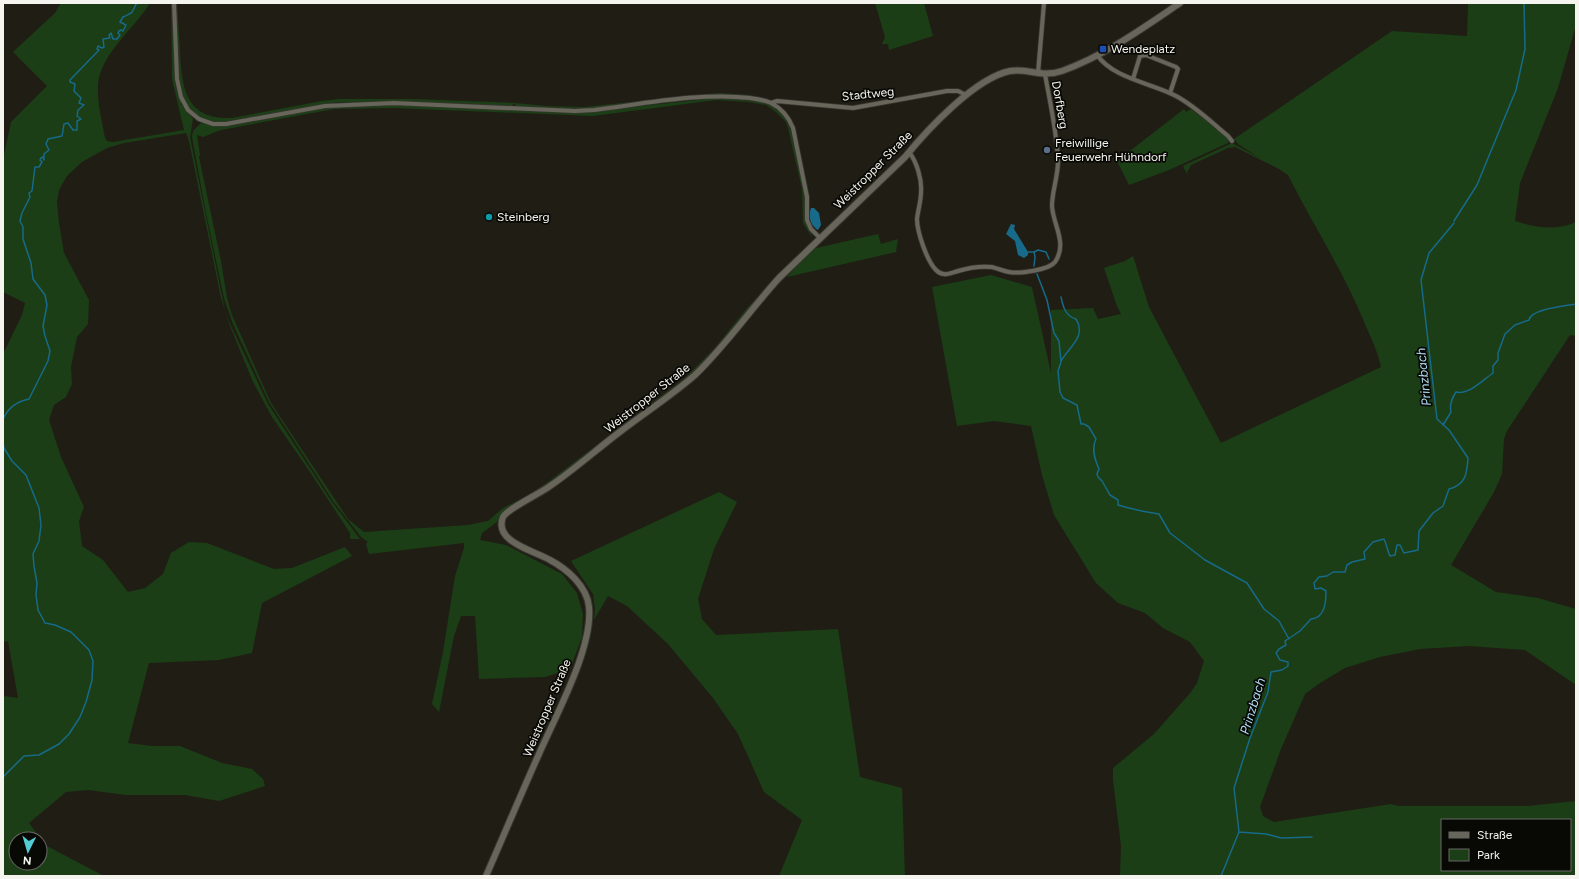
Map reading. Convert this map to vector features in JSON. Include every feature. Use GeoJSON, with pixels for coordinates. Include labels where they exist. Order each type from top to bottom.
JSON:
{"type":"FeatureCollection","features":[{"type":"Feature","properties":{"kind":"street","name":"Stadtweg"},"geometry":{"type":"LineString","coordinates":[[174,3],[178,91],[188,110],[199,119],[213,124],[226,124],[340,104],[394,103],[584,111],[711,97],[747,98],[771,103],[783,112],[791,122],[807,197],[807,220],[811,229],[820,238]]}},
{"type":"Feature","properties":{"kind":"street"},"geometry":{"type":"LineString","coordinates":[[1038,74],[1044,3]]}},
{"type":"Feature","properties":{"kind":"street","name":"Weistropper Straße"},"geometry":{"type":"LineString","coordinates":[[486,876],[570,684],[584,648],[589,621],[586,597],[575,580],[568,572],[549,559],[516,544],[508,538],[502,525],[504,515],[510,510],[540,494],[696,375],[717,352],[761,298],[820,238],[909,152],[920,138],[966,95],[991,79],[1009,71],[1024,71],[1045,74],[1062,71],[1097,55],[1180,3]]}},
{"type":"Feature","properties":{"kind":"street"},"geometry":{"type":"LineString","coordinates":[[1097,55],[1104,62],[1124,76],[1170,93],[1190,106],[1228,136],[1232,141]]}},
{"type":"Feature","properties":{"kind":"street"},"geometry":{"type":"LineString","coordinates":[[1133,79],[1140,56],[1146,55],[1178,69],[1170,93]]}},
{"type":"Feature","properties":{"kind":"street","name":"Dorfberg"},"geometry":{"type":"LineString","coordinates":[[909,152],[913,158],[920,178],[921,192],[917,220],[920,234],[922,242],[935,269],[938,272],[944,274],[973,268],[992,267],[1016,273],[1050,266],[1055,262],[1061,244],[1052,206],[1054,185],[1058,172],[1058,160],[1052,108],[1045,74]]}},
{"type":"Feature","properties":{"kind":"street","name":"Stadtweg"},"geometry":{"type":"LineString","coordinates":[[771,103],[777,101],[848,108],[904,100],[947,91],[958,91],[966,95]]}},
{"type":"Feature","properties":{"kind":"green space"},"geometry":{"type":"Polygon","coordinates":[[[61,3],[150,3],[104,63],[100,75],[98,86],[99,105],[105,138],[107,141],[113,142],[184,130],[172,79],[172,3],[177,92],[182,105],[193,119],[190,137],[225,310],[221,298],[189,141],[186,133],[124,143],[107,148],[82,162],[67,176],[59,190],[57,202],[59,223],[64,253],[89,300],[88,324],[77,337],[71,367],[72,384],[66,397],[54,405],[49,420],[61,457],[84,507],[79,521],[82,546],[103,560],[128,592],[145,588],[163,574],[171,553],[189,542],[207,543],[274,569],[292,568],[345,547],[352,556],[262,603],[252,653],[219,660],[149,663],[128,743],[152,746],[180,746],[222,763],[252,769],[263,779],[265,786],[219,801],[185,795],[126,795],[88,790],[66,792],[29,823],[35,831],[8,831],[8,871],[48,871],[48,847],[104,876],[3,876],[3,696],[18,698],[8,641],[3,642],[3,354],[22,315],[25,303],[3,292],[3,160],[11,122],[47,86],[13,52],[55,13],[61,3]]]}},
{"type":"Feature","properties":{"kind":"green space"},"geometry":{"type":"Polygon","coordinates":[[[176,3],[182,78],[185,90],[196,108],[205,114],[217,117],[232,118],[340,99],[413,99],[584,107],[719,93],[752,96],[719,94],[584,109],[516,106],[515,104],[512,106],[456,103],[340,102],[248,119],[247,117],[243,120],[219,122],[206,120],[196,114],[189,107],[181,86],[179,75],[176,3]]]}},
{"type":"Feature","properties":{"kind":"green space"},"geometry":{"type":"Polygon","coordinates":[[[875,3],[924,3],[933,36],[889,50],[888,44],[882,44],[885,37],[875,3]]]}},
{"type":"Feature","properties":{"kind":"green space"},"geometry":{"type":"Polygon","coordinates":[[[1468,3],[1576,3],[1576,25],[1558,88],[1520,183],[1515,221],[1546,228],[1561,227],[1576,222],[1576,336],[1570,335],[1507,431],[1504,439],[1502,474],[1494,492],[1451,565],[1496,592],[1538,598],[1576,609],[1576,685],[1525,650],[1469,646],[1420,649],[1380,657],[1345,668],[1305,694],[1281,749],[1260,807],[1263,816],[1274,822],[1391,804],[1399,806],[1527,806],[1576,801],[1576,876],[1120,876],[1121,846],[1113,780],[1113,768],[1154,734],[1191,692],[1197,683],[1204,661],[1190,642],[1163,628],[1145,613],[1118,603],[1096,583],[1054,515],[1042,475],[1031,426],[994,421],[957,426],[932,287],[991,275],[1032,287],[1051,373],[1051,310],[1093,308],[1098,319],[1121,314],[1104,268],[1125,261],[1133,256],[1149,307],[1221,443],[1381,367],[1374,345],[1348,286],[1288,175],[1235,147],[1228,148],[1191,165],[1187,172],[1188,176],[1183,166],[1232,143],[1260,158],[1238,144],[1234,139],[1392,31],[1467,36],[1468,3]]]}},
{"type":"Feature","properties":{"kind":"green space"},"geometry":{"type":"Polygon","coordinates":[[[729,98],[766,103],[781,113],[788,121],[805,196],[805,219],[813,239],[803,223],[802,189],[786,122],[766,105],[716,100],[593,116],[393,108],[334,109],[221,130],[203,137],[197,135],[199,157],[221,261],[227,298],[232,315],[270,401],[348,519],[364,532],[468,525],[488,521],[503,508],[527,496],[548,482],[685,378],[713,350],[748,307],[813,240],[722,343],[686,380],[550,484],[507,509],[502,513],[497,522],[482,533],[480,540],[506,545],[562,574],[577,593],[583,614],[582,637],[570,669],[545,677],[479,679],[475,616],[461,616],[454,636],[439,712],[432,704],[443,652],[455,576],[464,548],[464,543],[369,554],[366,544],[368,542],[361,537],[333,501],[269,402],[233,324],[224,298],[206,213],[192,137],[193,131],[201,123],[229,126],[326,107],[393,105],[584,112],[729,98]]]}},
{"type":"Feature","properties":{"kind":"green space"},"geometry":{"type":"Polygon","coordinates":[[[1184,109],[1186,112],[1191,109],[1224,134],[1229,140],[1228,143],[1169,170],[1129,185],[1117,161],[1184,109]]]}},
{"type":"Feature","properties":{"kind":"green space"},"geometry":{"type":"Polygon","coordinates":[[[878,234],[881,244],[898,239],[896,252],[787,277],[812,249],[878,234]]]}},
{"type":"Feature","properties":{"kind":"green space"},"geometry":{"type":"Polygon","coordinates":[[[226,313],[268,404],[332,502],[360,539],[350,539],[350,533],[272,417],[253,382],[226,313]]]}},
{"type":"Feature","properties":{"kind":"green space"},"geometry":{"type":"Polygon","coordinates":[[[719,492],[737,502],[714,549],[698,599],[702,619],[716,635],[838,629],[860,777],[902,788],[905,876],[779,876],[802,820],[764,792],[738,734],[713,698],[668,644],[627,606],[608,596],[594,620],[595,609],[593,594],[571,561],[719,492]]]}},
{"type":"Feature","properties":{"kind":"water"},"geometry":{"type":"Polygon","coordinates":[[[811,208],[814,208],[819,213],[821,225],[818,230],[813,226],[810,220],[811,208]]]}},
{"type":"Feature","properties":{"kind":"water"},"geometry":{"type":"Polygon","coordinates":[[[1011,224],[1015,225],[1014,229],[1028,252],[1028,255],[1024,258],[1018,255],[1015,241],[1006,234],[1011,224]]]}},
{"type":"Feature","properties":{"kind":"waterway"},"geometry":{"type":"LineString","coordinates":[[3,419],[13,406],[29,399],[48,361],[50,351],[43,326],[47,305],[45,295],[33,279],[31,263],[23,239],[23,227],[20,221],[22,213],[30,197],[29,193],[32,191],[35,167],[39,167],[42,162],[40,160],[41,158],[43,157],[44,160],[44,154],[49,150],[46,144],[48,139],[62,136],[64,124],[68,123],[73,130],[77,130],[77,121],[81,119],[77,116],[78,110],[84,105],[79,103],[81,98],[74,91],[75,84],[70,82],[70,80],[99,50],[97,49],[98,46],[102,48],[104,47],[103,39],[110,38],[109,35],[111,33],[113,39],[117,39],[120,35],[118,33],[119,31],[123,31],[126,25],[120,22],[123,17],[131,13],[136,4],[139,3]]}},
{"type":"Feature","properties":{"kind":"waterway","name":"Prinzbach"},"geometry":{"type":"LineString","coordinates":[[1454,221],[1477,185],[1516,90],[1525,49],[1524,3]]}},
{"type":"Feature","properties":{"kind":"waterway","name":"Prinzbach"},"geometry":{"type":"LineString","coordinates":[[1221,876],[1239,832],[1234,788],[1250,738],[1268,692],[1271,672],[1282,670],[1288,666],[1288,662],[1280,660],[1276,653],[1279,649],[1286,645],[1285,641],[1300,631],[1311,619],[1319,616],[1324,609],[1326,591],[1321,588],[1315,589],[1314,583],[1319,577],[1327,576],[1333,572],[1345,572],[1347,565],[1352,562],[1365,559],[1364,552],[1373,542],[1384,539],[1390,556],[1395,555],[1397,545],[1400,545],[1404,553],[1418,550],[1419,531],[1433,513],[1443,506],[1449,489],[1459,485],[1466,473],[1468,458],[1449,430],[1437,419],[1421,280],[1429,253],[1454,223]]}},
{"type":"Feature","properties":{"kind":"waterway"},"geometry":{"type":"LineString","coordinates":[[1034,252],[1038,250],[1046,252],[1049,259]]}},
{"type":"Feature","properties":{"kind":"waterway"},"geometry":{"type":"LineString","coordinates":[[1028,252],[1034,252],[1034,266]]}},
{"type":"Feature","properties":{"kind":"waterway"},"geometry":{"type":"LineString","coordinates":[[1037,274],[1047,300],[1054,333],[1059,341],[1061,362],[1058,371],[1060,392],[1063,398],[1077,405],[1081,424],[1089,427],[1096,439],[1094,451],[1099,469],[1097,474],[1110,495],[1118,500],[1118,505],[1159,514],[1170,533],[1205,560],[1247,583],[1264,609],[1279,621],[1289,639]]}},
{"type":"Feature","properties":{"kind":"waterway"},"geometry":{"type":"LineString","coordinates":[[1061,297],[1065,310],[1069,316],[1076,319],[1079,325],[1076,341],[1061,361]]}},
{"type":"Feature","properties":{"kind":"waterway"},"geometry":{"type":"LineString","coordinates":[[1443,425],[1451,412],[1451,401],[1456,392],[1471,389],[1493,373],[1493,366],[1498,360],[1498,353],[1505,334],[1515,325],[1529,320],[1531,316],[1536,313],[1576,304]]}},
{"type":"Feature","properties":{"kind":"waterway"},"geometry":{"type":"LineString","coordinates":[[3,442],[4,448],[12,461],[26,475],[39,508],[41,525],[39,541],[33,554],[37,583],[36,595],[38,610],[45,623],[55,625],[71,632],[89,650],[93,661],[92,680],[86,702],[80,717],[69,734],[59,744],[39,755],[24,756],[3,777]]}},
{"type":"Feature","properties":{"kind":"waterway"},"geometry":{"type":"LineString","coordinates":[[1239,832],[1266,834],[1281,838],[1312,837]]}},
{"type":"Feature","properties":{"kind":"place","name":"Wendeplatz"},"geometry":{"type":"Point","coordinates":[1103,49]}},
{"type":"Feature","properties":{"kind":"place","name":"Freiwillige Feuerwehr Hühndorf"},"geometry":{"type":"Point","coordinates":[1047,150]}},
{"type":"Feature","properties":{"kind":"place","name":"Steinberg"},"geometry":{"type":"Point","coordinates":[489,217]}}]}
